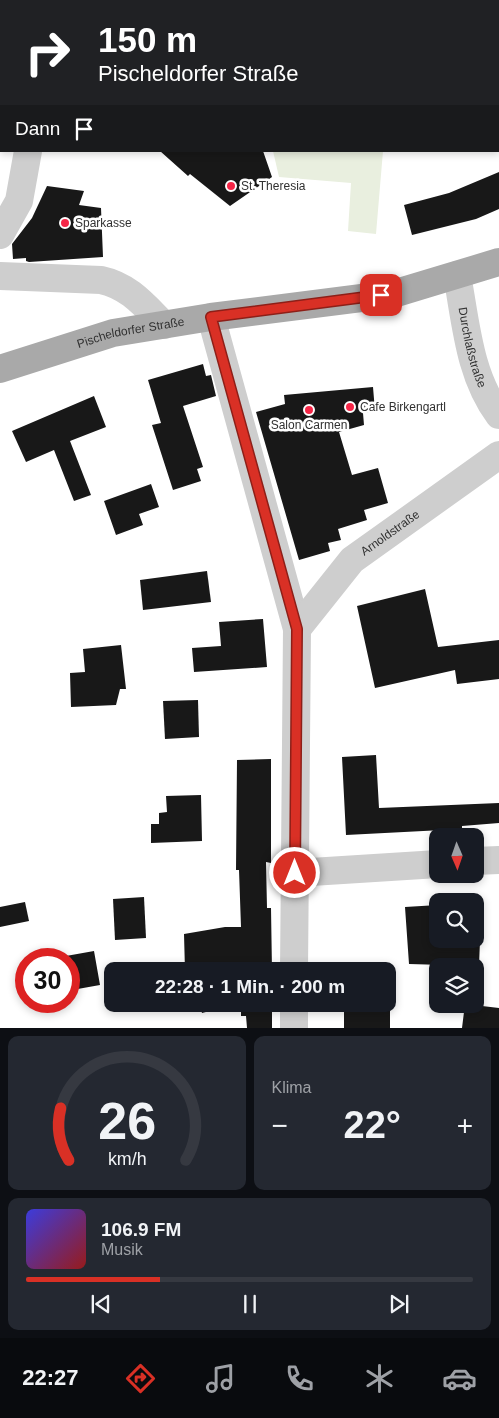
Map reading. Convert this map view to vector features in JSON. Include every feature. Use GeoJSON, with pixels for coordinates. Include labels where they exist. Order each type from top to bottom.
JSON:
{"type":"FeatureCollection","features":[{"type":"Feature","properties":{"kind":"main road","name":"Pischeldorfer Straße"},"geometry":{"type":"LineString","coordinates":[[0,369],[114,333],[211,317],[393,294],[499,262]]}},
{"type":"Feature","properties":{"kind":"street"},"geometry":{"type":"LineString","coordinates":[[0,235],[18,201],[28,152]]}},
{"type":"Feature","properties":{"kind":"street","name":"Durchlaßstraße"},"geometry":{"type":"LineString","coordinates":[[457,275],[474,366],[488,400],[499,415]]}},
{"type":"Feature","properties":{"kind":"street"},"geometry":{"type":"LineString","coordinates":[[0,276],[101,280],[115,283],[130,292],[164,324]]}},
{"type":"Feature","properties":{"kind":"street"},"geometry":{"type":"LineString","coordinates":[[211,317],[297,629],[294,962]]}},
{"type":"Feature","properties":{"kind":"street","name":"Arnoldstraße"},"geometry":{"type":"LineString","coordinates":[[297,629],[352,560],[499,455]]}},
{"type":"Feature","properties":{"kind":"street"},"geometry":{"type":"LineString","coordinates":[[484,861],[499,860]]}},
{"type":"Feature","properties":{"kind":"street"},"geometry":{"type":"LineString","coordinates":[[295,873],[429,865]]}},
{"type":"Feature","properties":{"kind":"street"},"geometry":{"type":"LineString","coordinates":[[294,1012],[294,1028]]}},
{"type":"Feature","properties":{"kind":"green space"},"geometry":{"type":"Polygon","coordinates":[[[273,152],[383,152],[376,234],[348,231],[351,183],[279,177],[273,152]]]}},
{"type":"Feature","properties":{"kind":"building","name":"St. Theresia"},"geometry":{"type":"Polygon","coordinates":[[[161,152],[263,152],[272,177],[230,206],[190,174],[188,176],[161,152]]]}},
{"type":"Feature","properties":{"kind":"building"},"geometry":{"type":"Polygon","coordinates":[[[499,172],[499,209],[476,219],[412,235],[404,205],[449,193],[499,172]]]}},
{"type":"Feature","properties":{"kind":"building","name":"Sparkasse"},"geometry":{"type":"Polygon","coordinates":[[[47,186],[84,191],[79,205],[101,208],[103,257],[29,262],[26,261],[26,258],[13,259],[12,244],[32,218],[47,186]]]}},
{"type":"Feature","properties":{"kind":"building"},"geometry":{"type":"Polygon","coordinates":[[[203,364],[206,376],[211,375],[216,396],[183,406],[203,467],[197,469],[201,481],[173,490],[152,425],[161,423],[148,380],[203,364]]]}},
{"type":"Feature","properties":{"kind":"building"},"geometry":{"type":"Polygon","coordinates":[[[373,387],[375,411],[363,413],[364,425],[339,432],[352,475],[378,468],[388,503],[364,510],[367,520],[338,529],[341,540],[328,543],[330,551],[299,560],[256,412],[285,404],[284,395],[373,387]]]}},
{"type":"Feature","properties":{"kind":"building"},"geometry":{"type":"Polygon","coordinates":[[[94,396],[106,427],[70,441],[91,495],[74,501],[54,450],[26,462],[12,431],[94,396]]]}},
{"type":"Feature","properties":{"kind":"building"},"geometry":{"type":"Polygon","coordinates":[[[151,484],[159,507],[139,514],[143,525],[116,535],[104,501],[151,484]]]}},
{"type":"Feature","properties":{"kind":"building"},"geometry":{"type":"Polygon","coordinates":[[[207,571],[211,602],[143,610],[140,580],[207,571]]]}},
{"type":"Feature","properties":{"kind":"building"},"geometry":{"type":"Polygon","coordinates":[[[425,589],[438,647],[499,640],[499,679],[457,684],[455,670],[375,688],[357,606],[425,589]]]}},
{"type":"Feature","properties":{"kind":"building"},"geometry":{"type":"Polygon","coordinates":[[[263,619],[267,667],[194,672],[192,648],[221,646],[219,622],[263,619]]]}},
{"type":"Feature","properties":{"kind":"building"},"geometry":{"type":"Polygon","coordinates":[[[121,645],[126,689],[120,689],[116,705],[71,707],[70,673],[85,672],[83,649],[121,645]]]}},
{"type":"Feature","properties":{"kind":"building"},"geometry":{"type":"Polygon","coordinates":[[[198,700],[199,737],[165,739],[163,701],[198,700]]]}},
{"type":"Feature","properties":{"kind":"building"},"geometry":{"type":"Polygon","coordinates":[[[376,755],[379,808],[499,803],[499,823],[462,826],[462,828],[429,828],[429,831],[346,835],[342,757],[376,755]]]}},
{"type":"Feature","properties":{"kind":"building"},"geometry":{"type":"Polygon","coordinates":[[[271,759],[271,863],[266,862],[267,908],[271,908],[272,962],[185,962],[184,934],[225,927],[241,927],[239,870],[236,870],[237,760],[271,759]]]}},
{"type":"Feature","properties":{"kind":"building"},"geometry":{"type":"Polygon","coordinates":[[[201,795],[202,841],[151,843],[151,824],[159,824],[159,813],[167,812],[166,796],[201,795]]]}},
{"type":"Feature","properties":{"kind":"building"},"geometry":{"type":"Polygon","coordinates":[[[144,897],[146,938],[115,940],[113,899],[144,897]]]}},
{"type":"Feature","properties":{"kind":"building"},"geometry":{"type":"Polygon","coordinates":[[[25,902],[29,921],[0,927],[0,907],[25,902]]]}},
{"type":"Feature","properties":{"kind":"building"},"geometry":{"type":"Polygon","coordinates":[[[429,906],[429,948],[480,948],[479,958],[429,958],[429,965],[409,964],[405,907],[429,906]]]}},
{"type":"Feature","properties":{"kind":"building"},"geometry":{"type":"Polygon","coordinates":[[[94,951],[100,985],[80,989],[80,954],[94,951]]]}},
{"type":"Feature","properties":{"kind":"building"},"geometry":{"type":"Polygon","coordinates":[[[484,1006],[499,1008],[499,1028],[462,1028],[464,1013],[484,1013],[484,1006]]]}},
{"type":"Feature","properties":{"kind":"building"},"geometry":{"type":"Polygon","coordinates":[[[241,1012],[272,1012],[272,1028],[247,1028],[246,1016],[241,1016],[241,1012]]]}},
{"type":"Feature","properties":{"kind":"building"},"geometry":{"type":"Polygon","coordinates":[[[344,1012],[390,1012],[390,1028],[344,1028],[344,1012]]]}},
{"type":"Feature","properties":{"kind":"place","name":"St. Theresia"},"geometry":{"type":"Point","coordinates":[231,186]}},
{"type":"Feature","properties":{"kind":"place","name":"Sparkasse"},"geometry":{"type":"Point","coordinates":[65,223]}},
{"type":"Feature","properties":{"kind":"place","name":"Cafe Birkengartl"},"geometry":{"type":"Point","coordinates":[350,407]}},
{"type":"Feature","properties":{"kind":"place","name":"Salon Carmen"},"geometry":{"type":"Point","coordinates":[309,410]}},
{"type":"Feature","properties":{"kind":"route"},"geometry":{"type":"LineString","coordinates":[[295,873],[297,629],[211,317],[381,295]]}}]}
